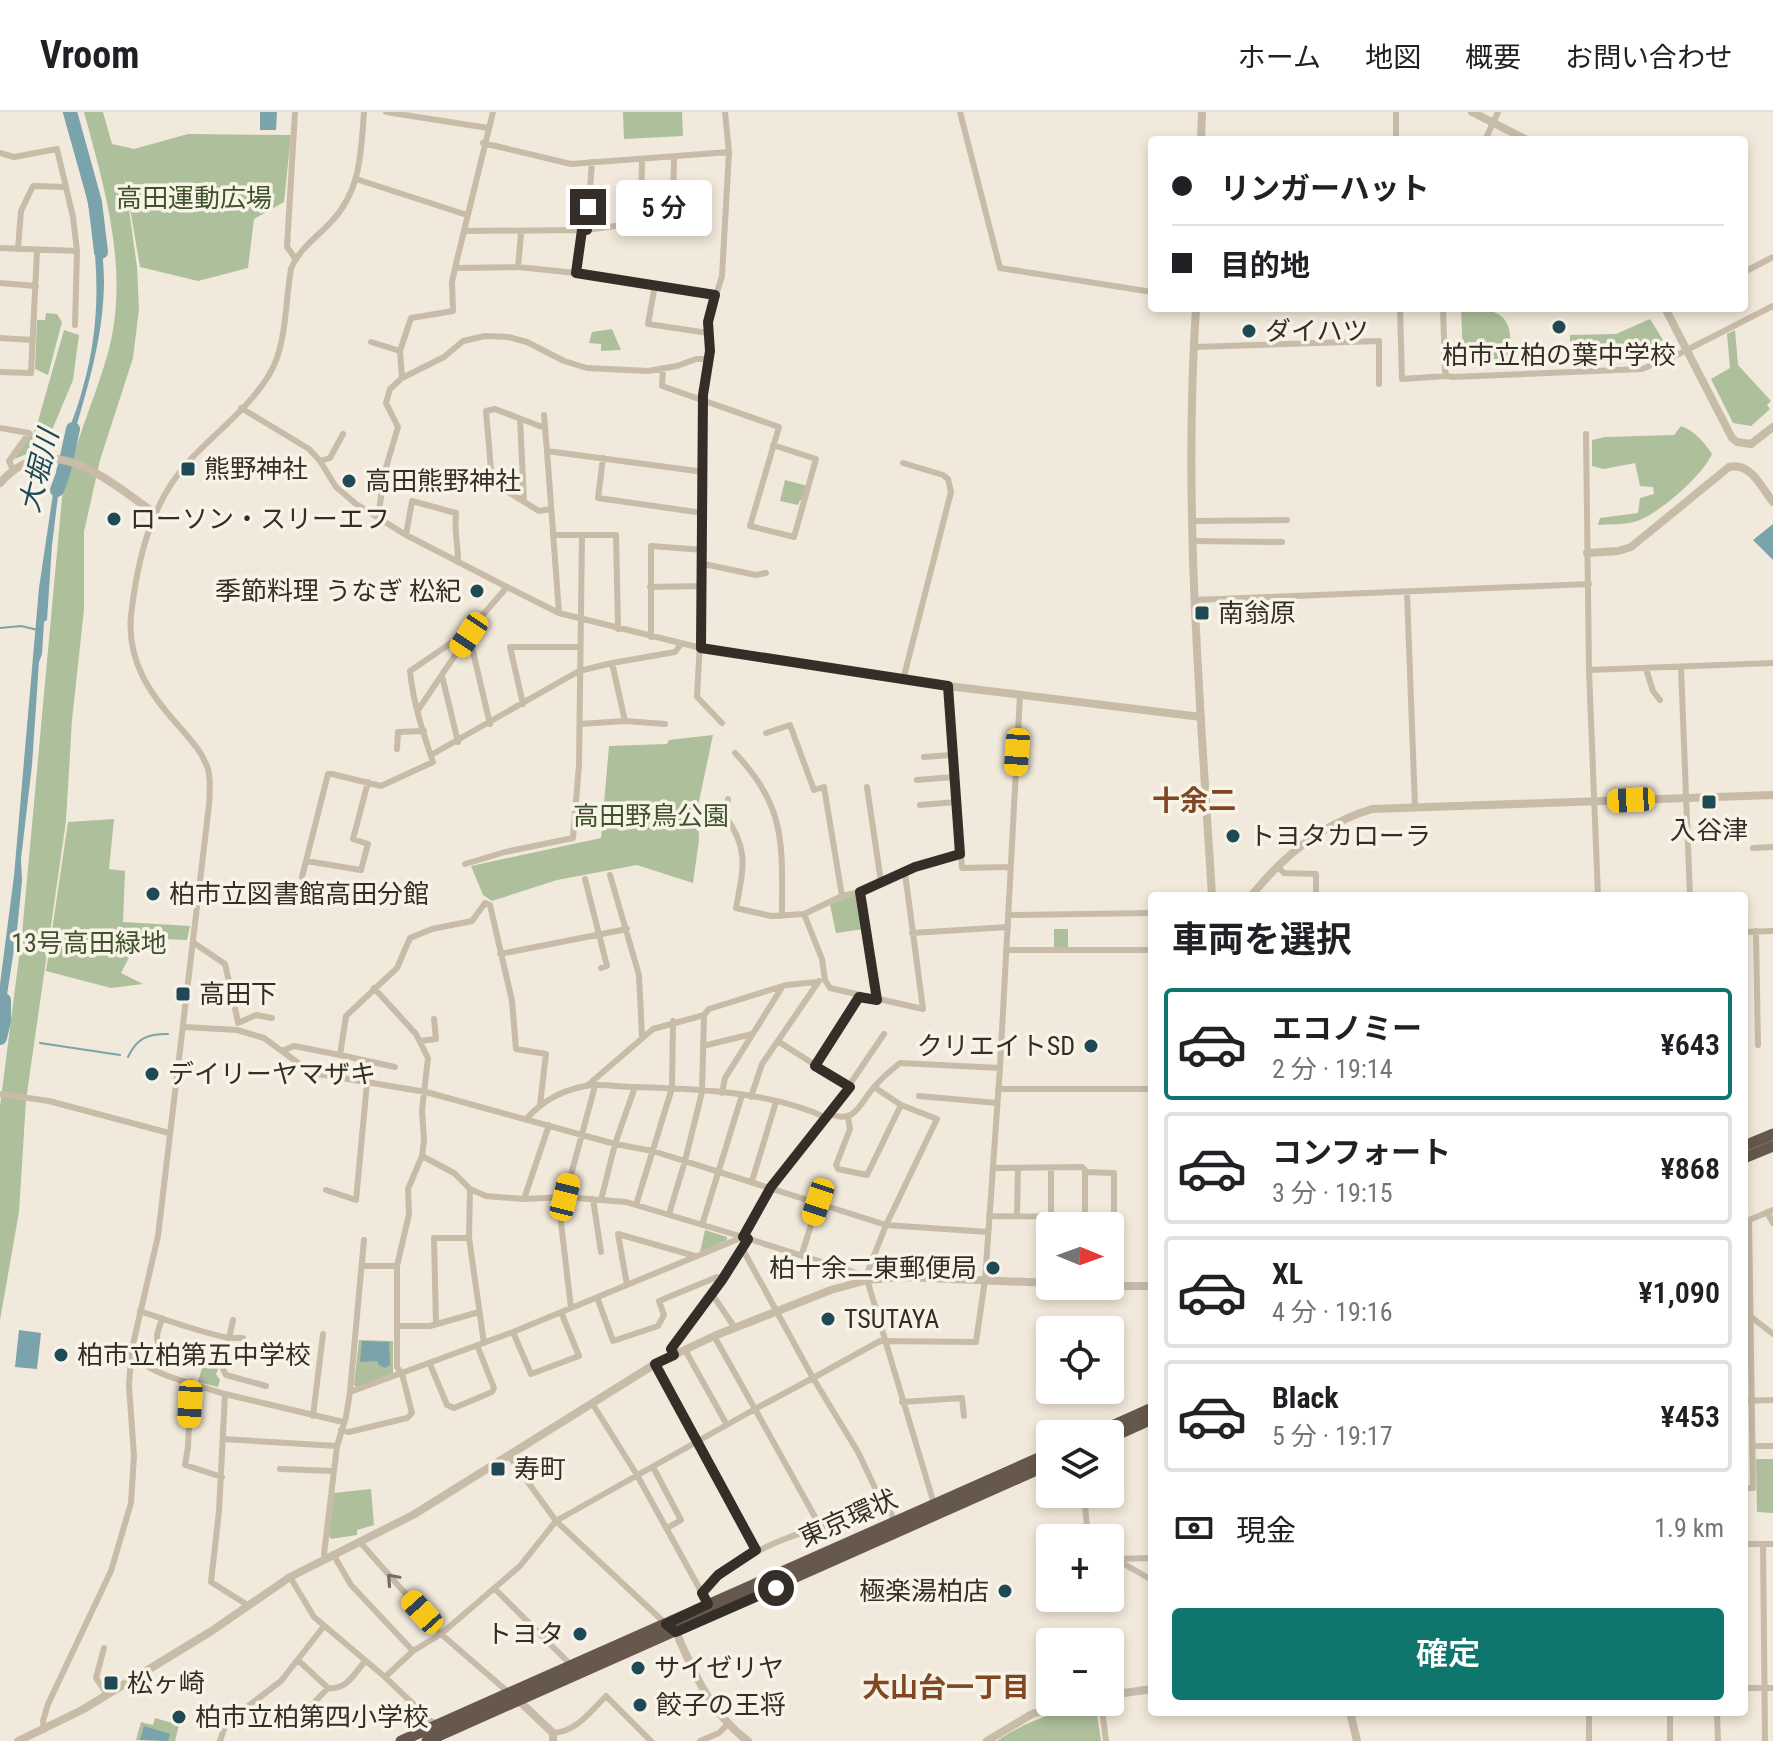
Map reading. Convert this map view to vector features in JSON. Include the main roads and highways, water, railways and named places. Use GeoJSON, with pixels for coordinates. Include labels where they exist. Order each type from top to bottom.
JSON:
{"type":"FeatureCollection","features":[{"type":"Feature","properties":{"kind":"highway"},"geometry":{"type":"LineString","coordinates":[[1748,1144],[1773,1134]]}},
{"type":"Feature","properties":{"kind":"highway"},"geometry":{"type":"LineString","coordinates":[[1748,1156],[1773,1146]]}},
{"type":"Feature","properties":{"kind":"highway"},"geometry":{"type":"LineString","coordinates":[[1124,1421],[1148,1410]]}},
{"type":"Feature","properties":{"kind":"highway"},"geometry":{"type":"LineString","coordinates":[[1124,1432],[1148,1421]]}},
{"type":"Feature","properties":{"kind":"highway","name":"東京環状"},"geometry":{"type":"LineString","coordinates":[[427,1741],[571,1665],[666,1624],[705,1598],[1036,1459]]}},
{"type":"Feature","properties":{"kind":"highway","name":"東京環状"},"geometry":{"type":"LineString","coordinates":[[512,1696],[676,1632],[1036,1470]]}},
{"type":"Feature","properties":{"kind":"highway","name":"東京環状"},"geometry":{"type":"LineString","coordinates":[[401,1741],[447,1732]]}},
{"type":"Feature","properties":{"kind":"water"},"geometry":{"type":"Polygon","coordinates":[[[63,112],[73,112],[80,138],[71,141],[63,112]]]}},
{"type":"Feature","properties":{"kind":"water"},"geometry":{"type":"Polygon","coordinates":[[[260,112],[277,112],[276,130],[260,130],[260,112]]]}},
{"type":"Feature","properties":{"kind":"water"},"geometry":{"type":"Polygon","coordinates":[[[82,147],[100,229],[104,280],[101,323],[93,365],[70,448],[63,446],[79,402],[95,327],[93,237],[75,149],[82,147]]]}},
{"type":"Feature","properties":{"kind":"water"},"geometry":{"type":"Polygon","coordinates":[[[57,467],[65,468],[58,496],[47,620],[44,622],[39,662],[17,930],[0,1040],[0,984],[14,876],[39,588],[57,467]]]}},
{"type":"Feature","properties":{"kind":"water"},"geometry":{"type":"Polygon","coordinates":[[[1773,524],[1773,560],[1753,540],[1773,524]]]}},
{"type":"Feature","properties":{"kind":"water"},"geometry":{"type":"Polygon","coordinates":[[[19,1330],[41,1333],[37,1369],[15,1367],[19,1330]]]}},
{"type":"Feature","properties":{"kind":"water"},"geometry":{"type":"Polygon","coordinates":[[[362,1341],[389,1342],[390,1365],[385,1368],[377,1361],[360,1362],[362,1341]]]}},
{"type":"Feature","properties":{"kind":"water"},"geometry":{"type":"Polygon","coordinates":[[[144,1726],[170,1734],[168,1741],[140,1740],[144,1726]]]}},
{"type":"Feature","properties":{"kind":"waterway","name":"大堀川"},"geometry":{"type":"LineString","coordinates":[[70,112],[95,202],[101,252]]}},
{"type":"Feature","properties":{"kind":"waterway","name":"大堀川"},"geometry":{"type":"LineString","coordinates":[[57,490],[73,429]]}},
{"type":"Feature","properties":{"kind":"waterway"},"geometry":{"type":"LineString","coordinates":[[0,628],[21,626],[38,630]]}},
{"type":"Feature","properties":{"kind":"waterway","name":"大堀川"},"geometry":{"type":"LineString","coordinates":[[0,1038],[4,1000]]}},
{"type":"Feature","properties":{"kind":"waterway"},"geometry":{"type":"LineString","coordinates":[[128,1057],[144,1038],[168,1034]]}},
{"type":"Feature","properties":{"kind":"waterway"},"geometry":{"type":"LineString","coordinates":[[40,1043],[120,1055]]}},
{"type":"Feature","properties":{"kind":"place","name":"柏市立柏の葉中学校"},"geometry":{"type":"Point","coordinates":[1559,327]}},
{"type":"Feature","properties":{"kind":"place","name":"ダイハツ"},"geometry":{"type":"Point","coordinates":[1249,331]}},
{"type":"Feature","properties":{"kind":"place","name":"熊野神社"},"geometry":{"type":"Point","coordinates":[188,469]}},
{"type":"Feature","properties":{"kind":"place","name":"高田熊野神社"},"geometry":{"type":"Point","coordinates":[349,481]}},
{"type":"Feature","properties":{"kind":"place","name":"ローソン・スリーエフ"},"geometry":{"type":"Point","coordinates":[114,519]}},
{"type":"Feature","properties":{"kind":"place","name":"季節料理 うなぎ 松紀"},"geometry":{"type":"Point","coordinates":[477,591]}},
{"type":"Feature","properties":{"kind":"place","name":"南翁原"},"geometry":{"type":"Point","coordinates":[1202,613]}},
{"type":"Feature","properties":{"kind":"place","name":"入谷津"},"geometry":{"type":"Point","coordinates":[1709,802]}},
{"type":"Feature","properties":{"kind":"place","name":"トヨタカローラ"},"geometry":{"type":"Point","coordinates":[1233,836]}},
{"type":"Feature","properties":{"kind":"place","name":"柏市立図書館高田分館"},"geometry":{"type":"Point","coordinates":[153,894]}},
{"type":"Feature","properties":{"kind":"place","name":"高田下"},"geometry":{"type":"Point","coordinates":[183,994]}},
{"type":"Feature","properties":{"kind":"place","name":"クリエイトSD"},"geometry":{"type":"Point","coordinates":[1091,1046]}},
{"type":"Feature","properties":{"kind":"place","name":"デイリーヤマザキ"},"geometry":{"type":"Point","coordinates":[152,1074]}},
{"type":"Feature","properties":{"kind":"place","name":"柏十余二東郵便局"},"geometry":{"type":"Point","coordinates":[993,1268]}},
{"type":"Feature","properties":{"kind":"place","name":"TSUTAYA"},"geometry":{"type":"Point","coordinates":[828,1319]}},
{"type":"Feature","properties":{"kind":"place","name":"柏市立柏第五中学校"},"geometry":{"type":"Point","coordinates":[61,1355]}},
{"type":"Feature","properties":{"kind":"place","name":"寿町"},"geometry":{"type":"Point","coordinates":[498,1469]}},
{"type":"Feature","properties":{"kind":"place","name":"極楽湯柏店"},"geometry":{"type":"Point","coordinates":[1005,1591]}},
{"type":"Feature","properties":{"kind":"place","name":"トヨタ"},"geometry":{"type":"Point","coordinates":[580,1634]}},
{"type":"Feature","properties":{"kind":"place","name":"サイゼリヤ"},"geometry":{"type":"Point","coordinates":[638,1668]}},
{"type":"Feature","properties":{"kind":"place","name":"松ヶ崎"},"geometry":{"type":"Point","coordinates":[111,1683]}},
{"type":"Feature","properties":{"kind":"place","name":"餃子の王将"},"geometry":{"type":"Point","coordinates":[640,1705]}},
{"type":"Feature","properties":{"kind":"place","name":"柏市立柏第四小学校"},"geometry":{"type":"Point","coordinates":[179,1717]}},
{"type":"Feature","properties":{"kind":"district","name":"十余二"},"geometry":{"type":"Point","coordinates":[1194,800]}},
{"type":"Feature","properties":{"kind":"district","name":"大山台一丁目"},"geometry":{"type":"Point","coordinates":[946,1687]}},
{"type":"Feature","properties":{"kind":"park label","name":"高田運動広場"},"geometry":{"type":"Point","coordinates":[194,198]}},
{"type":"Feature","properties":{"kind":"park label","name":"高田野鳥公園"},"geometry":{"type":"Point","coordinates":[651,816]}},
{"type":"Feature","properties":{"kind":"park label","name":"13号高田緑地"},"geometry":{"type":"Point","coordinates":[89,943]}}]}
